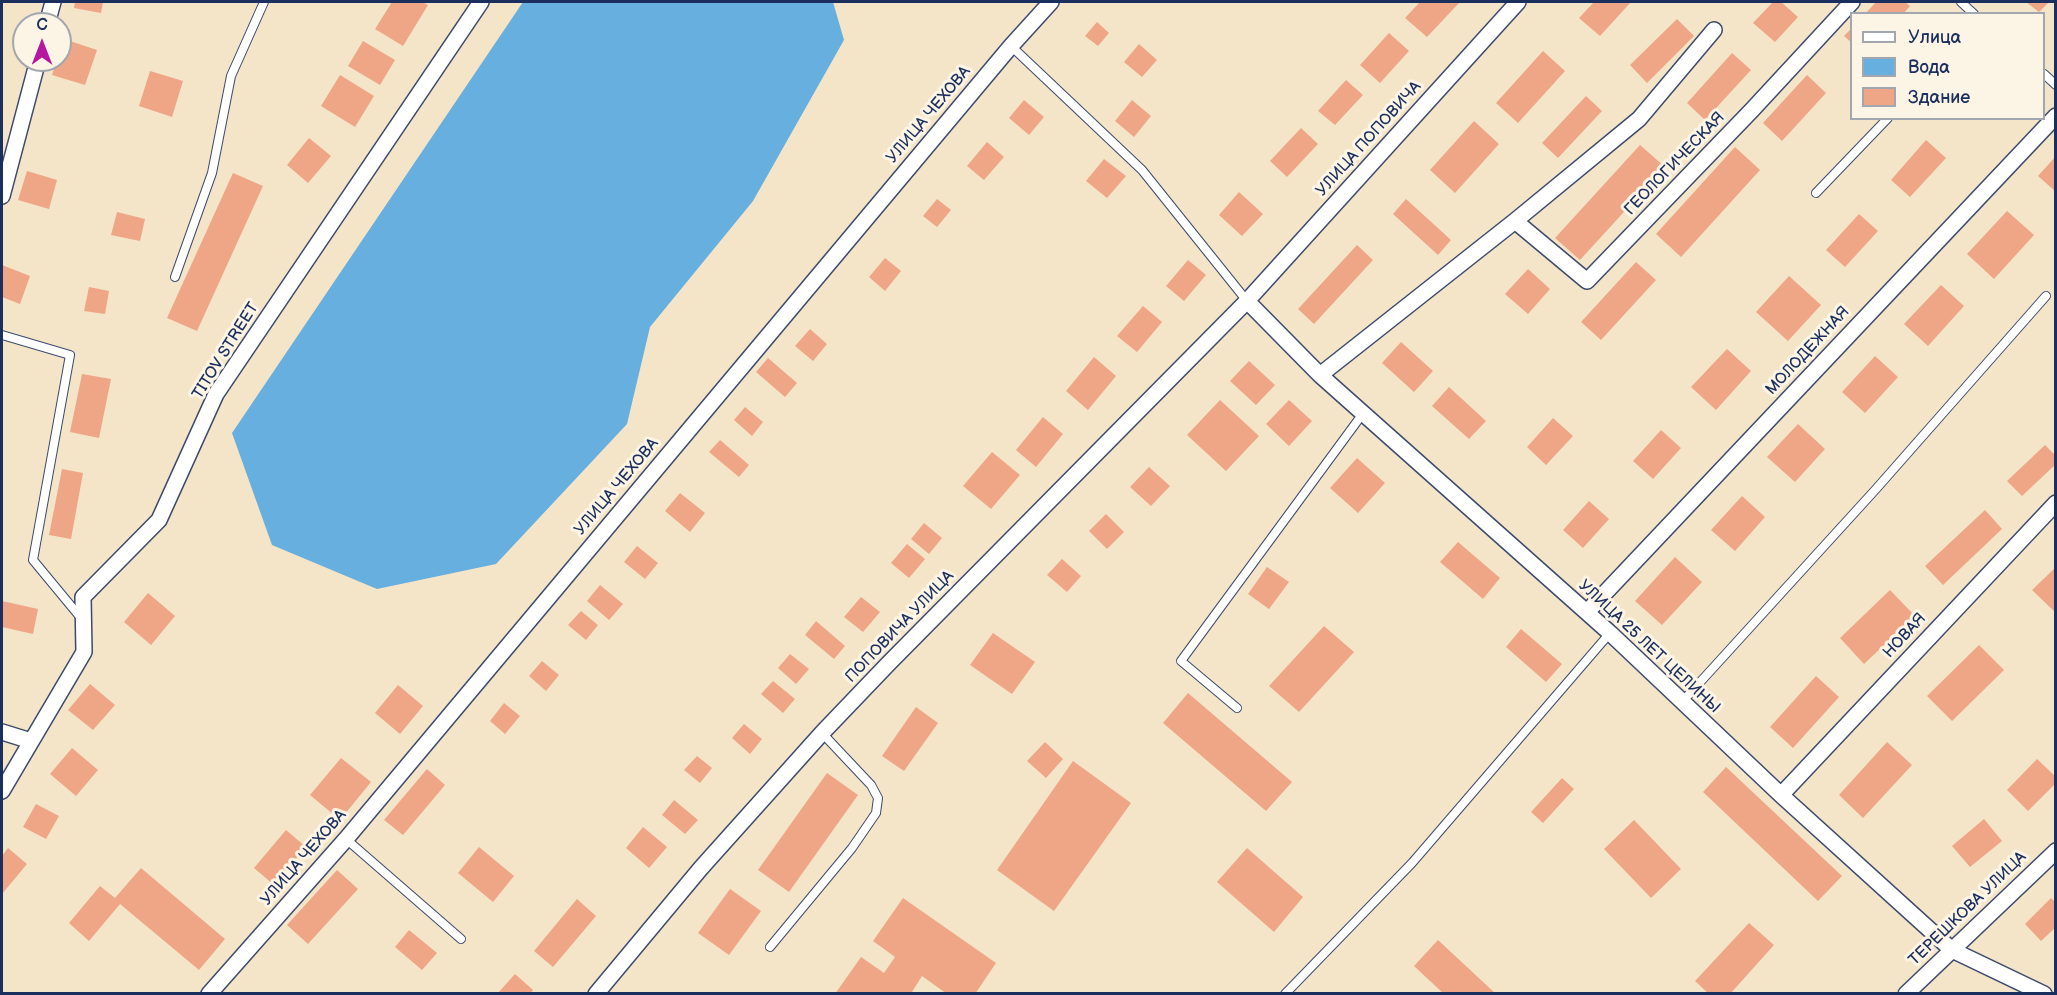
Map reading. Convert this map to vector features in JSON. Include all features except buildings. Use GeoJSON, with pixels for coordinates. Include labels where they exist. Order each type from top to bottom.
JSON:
{"type":"FeatureCollection","features":[{"type":"Feature","properties":{"kind":"street","name":"TITOV STREET"},"geometry":{"type":"LineString","coordinates":[[2,791],[84,652],[83,597],[159,520],[216,394],[481,2]]}},
{"type":"Feature","properties":{"kind":"street","name":"УЛИЦА ЧЕХОВА"},"geometry":{"type":"LineString","coordinates":[[209,993],[346,839],[1011,46],[1051,2]]}},
{"type":"Feature","properties":{"kind":"street","name":"УЛИЦА ПОПОВИЧА"},"geometry":{"type":"LineString","coordinates":[[1247,301],[1518,2]]}},
{"type":"Feature","properties":{"kind":"street","name":"ГЕОЛОГИЧЕСКАЯ"},"geometry":{"type":"LineString","coordinates":[[1515,221],[1587,281],[1752,110],[1852,2]]}},
{"type":"Feature","properties":{"kind":"street"},"geometry":{"type":"LineString","coordinates":[[1320,375],[1515,221],[1639,119],[1714,30]]}},
{"type":"Feature","properties":{"kind":"street"},"geometry":{"type":"LineString","coordinates":[[2,196],[35,72]]}},
{"type":"Feature","properties":{"kind":"street","name":"МОЛОДЕЖНАЯ"},"geometry":{"type":"LineString","coordinates":[[1587,612],[2055,116]]}},
{"type":"Feature","properties":{"kind":"street","name":"УЛИЦА 25 ЛЕТ ЦЕЛИНЫ"},"geometry":{"type":"LineString","coordinates":[[1247,301],[1320,375],[1587,612],[1781,795],[1952,950],[2044,993]]}},
{"type":"Feature","properties":{"kind":"street","name":"ПОПОВИЧА УЛИЦА"},"geometry":{"type":"LineString","coordinates":[[596,993],[701,868],[822,733],[1247,301]]}},
{"type":"Feature","properties":{"kind":"street","name":"НОВАЯ"},"geometry":{"type":"LineString","coordinates":[[1781,795],[2055,503]]}},
{"type":"Feature","properties":{"kind":"street"},"geometry":{"type":"LineString","coordinates":[[2,732],[31,741]]}},
{"type":"Feature","properties":{"kind":"street","name":"ТЕРЕШКОВА УЛИЦА"},"geometry":{"type":"LineString","coordinates":[[1906,993],[2055,851]]}},
{"type":"Feature","properties":{"kind":"lane"},"geometry":{"type":"LineString","coordinates":[[175,277],[212,173],[231,76],[264,2]]}},
{"type":"Feature","properties":{"kind":"lane"},"geometry":{"type":"LineString","coordinates":[[1011,46],[1142,170],[1247,301]]}},
{"type":"Feature","properties":{"kind":"lane"},"geometry":{"type":"LineString","coordinates":[[1816,193],[1885,120]]}},
{"type":"Feature","properties":{"kind":"lane"},"geometry":{"type":"LineString","coordinates":[[1682,702],[1876,489],[2046,296]]}},
{"type":"Feature","properties":{"kind":"lane"},"geometry":{"type":"LineString","coordinates":[[2,335],[70,355],[33,560],[84,622]]}},
{"type":"Feature","properties":{"kind":"lane"},"geometry":{"type":"LineString","coordinates":[[1237,708],[1180,661],[1364,412]]}},
{"type":"Feature","properties":{"kind":"lane"},"geometry":{"type":"LineString","coordinates":[[1285,993],[1412,863],[1610,633]]}},
{"type":"Feature","properties":{"kind":"lane"},"geometry":{"type":"LineString","coordinates":[[770,947],[852,848],[876,813],[878,798],[871,785],[822,733]]}},
{"type":"Feature","properties":{"kind":"lane"},"geometry":{"type":"LineString","coordinates":[[346,839],[461,939]]}},
{"type":"Feature","properties":{"kind":"water"},"geometry":{"type":"Polygon","coordinates":[[[523,2],[833,2],[844,40],[753,201],[650,327],[627,424],[496,564],[377,589],[272,545],[232,433],[523,2]]]}}]}
